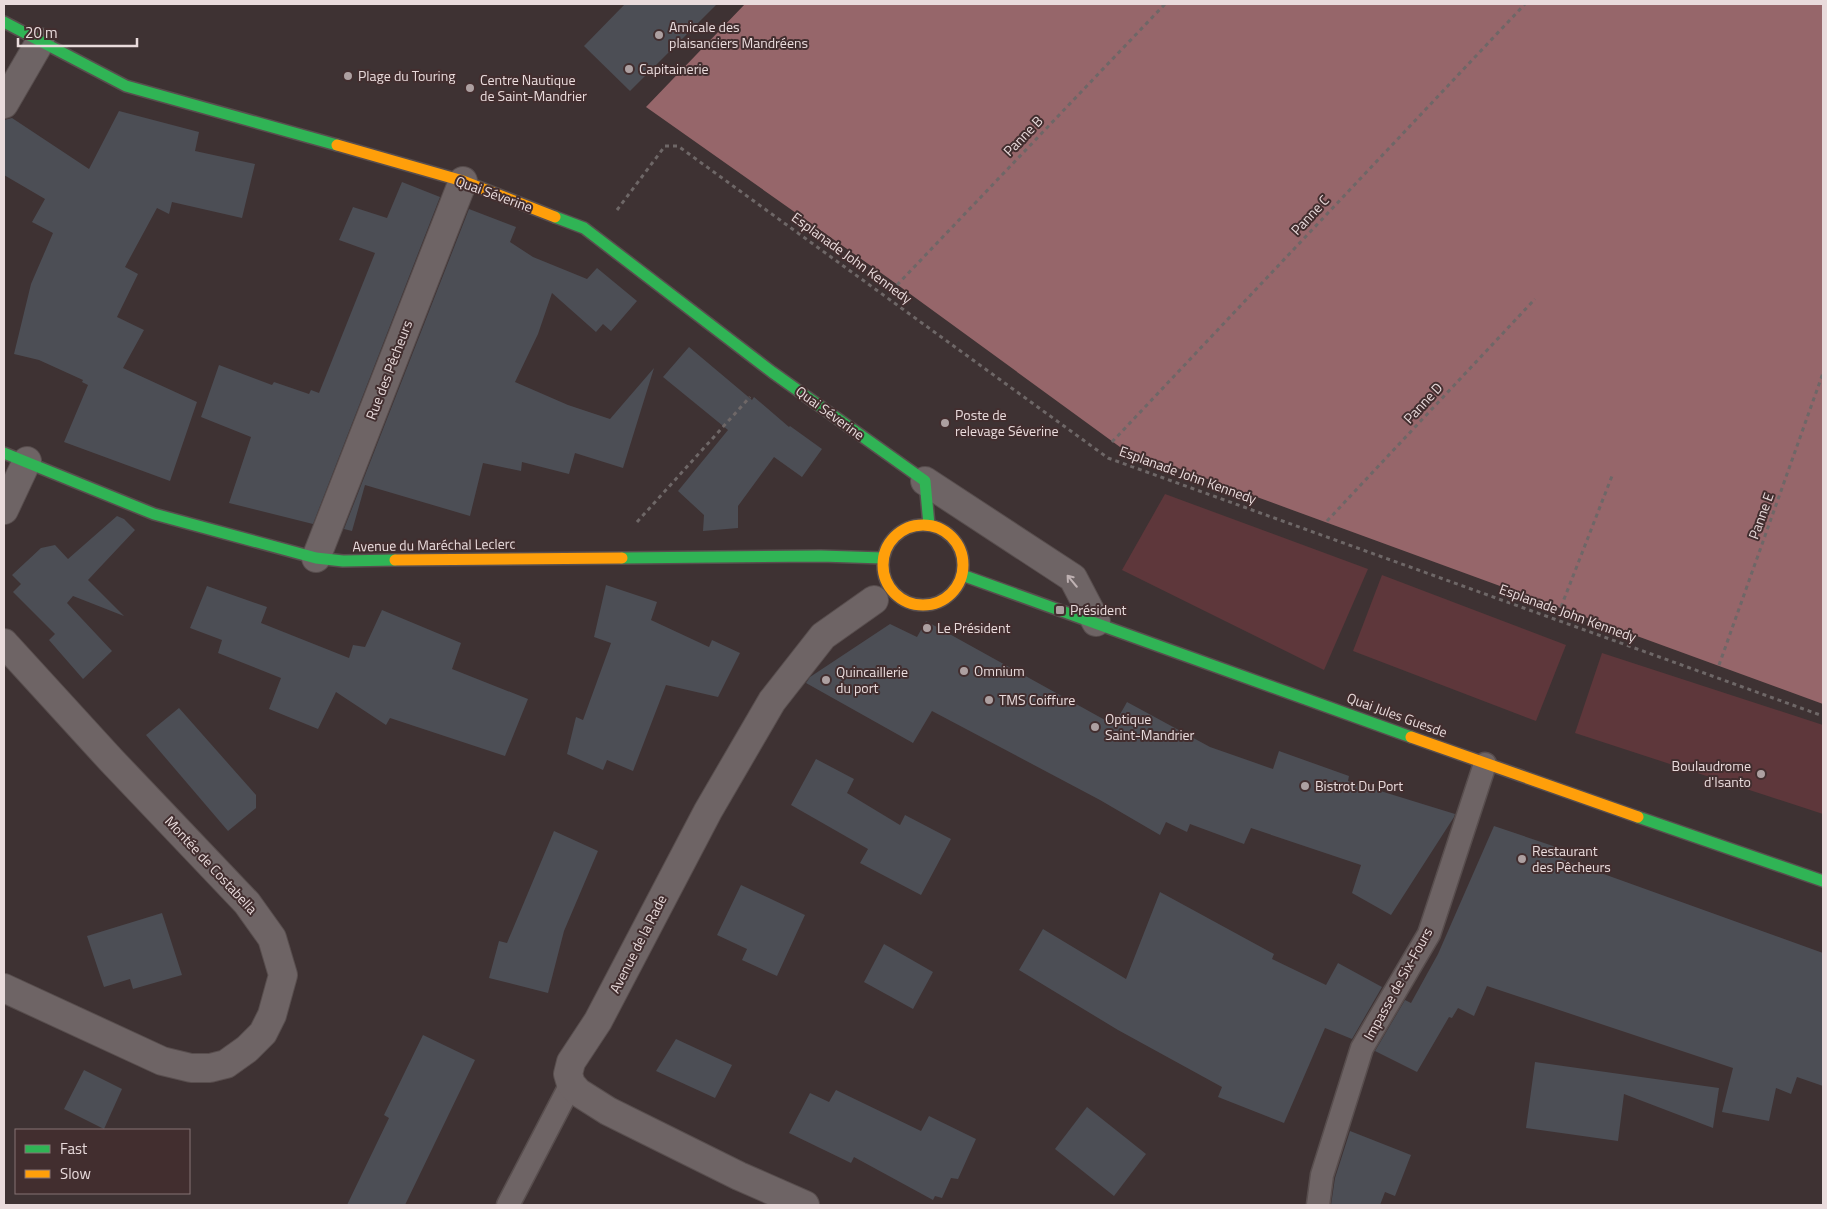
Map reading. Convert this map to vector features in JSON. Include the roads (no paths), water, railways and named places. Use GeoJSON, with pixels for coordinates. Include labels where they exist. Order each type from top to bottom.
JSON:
{"type":"FeatureCollection","features":[{"type":"Feature","properties":{"kind":"main road","name":"Quai Séverine"},"geometry":{"type":"LineString","coordinates":[[4,22],[126,86],[462,181],[584,228],[772,372],[925,481]]}},
{"type":"Feature","properties":{"kind":"main road","name":"Avenue du Maréchal Leclerc"},"geometry":{"type":"LineString","coordinates":[[16,457],[154,514],[316,558],[343,561],[821,556],[883,558]]}},
{"type":"Feature","properties":{"kind":"main road"},"geometry":{"type":"LineString","coordinates":[[925,481],[929,525]]}},
{"type":"Feature","properties":{"kind":"main road"},"geometry":{"type":"LineString","coordinates":[[916,525],[929,525],[941,529],[952,537],[960,548],[964,562],[962,575],[957,586],[948,596],[925,605],[912,604],[901,599],[891,590],[883,569],[883,558],[887,546],[894,536],[916,525]]}},
{"type":"Feature","properties":{"kind":"main road","name":"Quai Jules Guesde"},"geometry":{"type":"LineString","coordinates":[[962,575],[1485,764],[1823,881]]}},
{"type":"Feature","properties":{"kind":"street"},"geometry":{"type":"LineString","coordinates":[[4,104],[40,42]]}},
{"type":"Feature","properties":{"kind":"street","name":"Rue des Pêcheurs"},"geometry":{"type":"LineString","coordinates":[[316,558],[462,181]]}},
{"type":"Feature","properties":{"kind":"street"},"geometry":{"type":"LineString","coordinates":[[4,510],[16,457]]}},
{"type":"Feature","properties":{"kind":"street","name":"Quai Séverine"},"geometry":{"type":"LineString","coordinates":[[925,481],[1073,578],[1096,622]]}},
{"type":"Feature","properties":{"kind":"street","name":"Avenue de la Rade"},"geometry":{"type":"LineString","coordinates":[[571,1084],[568,1074],[571,1062],[598,1021],[708,811],[772,701],[823,636],[874,600]]}},
{"type":"Feature","properties":{"kind":"street","name":"Montée de Costabella"},"geometry":{"type":"LineString","coordinates":[[4,643],[111,760],[248,903],[272,938],[283,975],[272,1015],[263,1033],[247,1049],[226,1064],[210,1068],[191,1068],[162,1061],[108,1038],[4,988]]}},
{"type":"Feature","properties":{"kind":"street"},"geometry":{"type":"LineString","coordinates":[[571,1084],[587,1098],[608,1111],[739,1176],[805,1205]]}},
{"type":"Feature","properties":{"kind":"lane","name":"Impasse de Six-Fours"},"geometry":{"type":"LineString","coordinates":[[1318,1205],[1322,1175],[1362,1048],[1429,934],[1485,764]]}},
{"type":"Feature","properties":{"kind":"lane"},"geometry":{"type":"LineString","coordinates":[[508,1205],[571,1084]]}},
{"type":"Feature","properties":{"kind":"place","name":"Amicale des plaisanciers Mandréens"},"geometry":{"type":"Point","coordinates":[659,35]}},
{"type":"Feature","properties":{"kind":"place","name":"Capitainerie"},"geometry":{"type":"Point","coordinates":[629,69]}},
{"type":"Feature","properties":{"kind":"place","name":"Plage du Touring"},"geometry":{"type":"Point","coordinates":[348,76]}},
{"type":"Feature","properties":{"kind":"place","name":"Centre Nautique de Saint-Mandrier"},"geometry":{"type":"Point","coordinates":[470,88]}},
{"type":"Feature","properties":{"kind":"place","name":"Poste de relevage Séverine"},"geometry":{"type":"Point","coordinates":[945,423]}},
{"type":"Feature","properties":{"kind":"place","name":"Président"},"geometry":{"type":"Point","coordinates":[1060,610]}},
{"type":"Feature","properties":{"kind":"place","name":"Le Président"},"geometry":{"type":"Point","coordinates":[927,628]}},
{"type":"Feature","properties":{"kind":"place","name":"Omnium"},"geometry":{"type":"Point","coordinates":[964,671]}},
{"type":"Feature","properties":{"kind":"place","name":"Quincaillerie du port"},"geometry":{"type":"Point","coordinates":[826,680]}},
{"type":"Feature","properties":{"kind":"place","name":"TMS Coiffure"},"geometry":{"type":"Point","coordinates":[989,700]}},
{"type":"Feature","properties":{"kind":"place","name":"Optique Saint-Mandrier"},"geometry":{"type":"Point","coordinates":[1095,727]}},
{"type":"Feature","properties":{"kind":"place","name":"Boulaudrome d'Isanto"},"geometry":{"type":"Point","coordinates":[1761,774]}},
{"type":"Feature","properties":{"kind":"place","name":"Bistrot Du Port"},"geometry":{"type":"Point","coordinates":[1305,786]}},
{"type":"Feature","properties":{"kind":"place","name":"Restaurant des Pêcheurs"},"geometry":{"type":"Point","coordinates":[1522,859]}}]}
